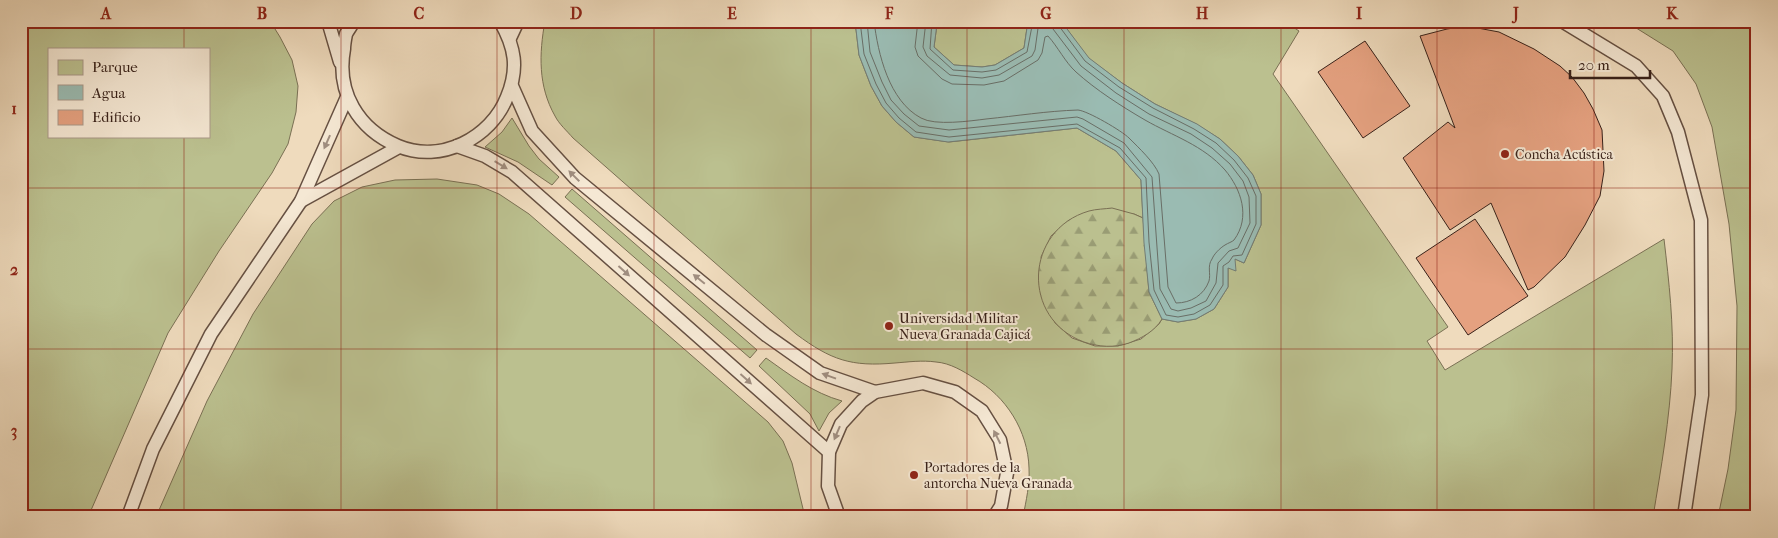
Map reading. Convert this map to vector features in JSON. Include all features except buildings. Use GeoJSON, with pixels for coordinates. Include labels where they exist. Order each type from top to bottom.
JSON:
{"type":"FeatureCollection","features":[{"type":"Feature","properties":{"kind":"lane"},"geometry":{"type":"LineString","coordinates":[[328,21],[341,66],[347,97],[367,128],[399,147],[422,152],[447,150],[469,141],[489,127],[503,108],[512,86],[514,62],[510,38],[500,21]]}},
{"type":"Feature","properties":{"kind":"lane"},"geometry":{"type":"LineString","coordinates":[[341,66],[346,35],[354,21]]}},
{"type":"Feature","properties":{"kind":"lane"},"geometry":{"type":"LineString","coordinates":[[510,38],[518,21]]}},
{"type":"Feature","properties":{"kind":"lane"},"geometry":{"type":"LineString","coordinates":[[1562,21],[1636,66],[1663,96],[1678,132],[1701,220],[1702,395],[1684,517]]}},
{"type":"Feature","properties":{"kind":"lane"},"geometry":{"type":"LineString","coordinates":[[512,86],[532,131],[576,178],[766,335],[820,373],[875,392]]}},
{"type":"Feature","properties":{"kind":"lane"},"geometry":{"type":"LineString","coordinates":[[128,517],[154,449],[211,334],[301,201],[347,97]]}},
{"type":"Feature","properties":{"kind":"lane"},"geometry":{"type":"LineString","coordinates":[[457,146],[485,156],[512,172],[829,452]]}},
{"type":"Feature","properties":{"kind":"lane"},"geometry":{"type":"LineString","coordinates":[[301,201],[399,147]]}},
{"type":"Feature","properties":{"kind":"lane"},"geometry":{"type":"LineString","coordinates":[[839,517],[828,486],[829,452],[841,424],[862,401],[875,392],[923,383],[955,392],[982,412],[1000,440],[1007,473],[1001,506],[994,517]]}},
{"type":"Feature","properties":{"kind":"green space"},"geometry":{"type":"Polygon","coordinates":[[[21,21],[270,21],[292,60],[298,86],[296,112],[288,144],[272,173],[219,251],[168,333],[87,517],[21,517],[21,21]]]}},
{"type":"Feature","properties":{"kind":"green space"},"geometry":{"type":"Polygon","coordinates":[[[545,21],[855,21],[859,55],[871,86],[882,106],[896,122],[914,137],[949,142],[1077,128],[1116,151],[1141,180],[1143,218],[1134,214],[1069,220],[1051,236],[1041,257],[1055,323],[1072,338],[1095,346],[1118,346],[1141,339],[1159,324],[1162,319],[1178,322],[1196,319],[1214,309],[1228,287],[1228,267],[1235,259],[1244,263],[1261,225],[1261,194],[1253,175],[1238,156],[1220,139],[1196,124],[1155,104],[1088,58],[1061,21],[1284,21],[1299,31],[1273,74],[1448,327],[1427,341],[1445,370],[1664,239],[1672,320],[1672,369],[1667,424],[1653,517],[1023,517],[1029,480],[1028,454],[1020,428],[996,394],[970,375],[946,364],[915,361],[866,364],[842,360],[820,350],[796,334],[573,138],[561,125],[549,105],[541,70],[545,21]]]}},
{"type":"Feature","properties":{"kind":"green space"},"geometry":{"type":"Polygon","coordinates":[[[936,21],[1028,21],[1024,48],[995,65],[982,67],[954,65],[934,47],[936,21]]]}},
{"type":"Feature","properties":{"kind":"green space"},"geometry":{"type":"Polygon","coordinates":[[[1625,21],[1757,21],[1757,517],[1718,517],[1728,469],[1736,410],[1737,306],[1729,224],[1712,127],[1696,84],[1673,51],[1625,21]]]}},
{"type":"Feature","properties":{"kind":"green space"},"geometry":{"type":"Polygon","coordinates":[[[512,118],[539,159],[559,177],[552,185],[518,162],[485,147],[502,132],[512,118]]]}},
{"type":"Feature","properties":{"kind":"green space"},"geometry":{"type":"Polygon","coordinates":[[[437,179],[477,185],[499,194],[529,214],[768,422],[783,441],[792,463],[805,517],[156,517],[207,401],[253,314],[312,224],[334,201],[362,187],[395,180],[437,179]]]}},
{"type":"Feature","properties":{"kind":"green space"},"geometry":{"type":"Polygon","coordinates":[[[572,189],[757,350],[750,358],[565,197],[572,189]]]}},
{"type":"Feature","properties":{"kind":"green space"},"geometry":{"type":"Polygon","coordinates":[[[1112,208],[1143,218],[1149,292],[1162,319],[1152,331],[1139,339],[1123,345],[1106,346],[1084,342],[1063,331],[1049,314],[1041,295],[1038,275],[1042,255],[1052,236],[1068,221],[1089,211],[1112,208]]]}},
{"type":"Feature","properties":{"kind":"green space"},"geometry":{"type":"Polygon","coordinates":[[[766,358],[812,388],[831,398],[842,401],[829,413],[819,431],[810,414],[759,366],[766,358]]]}},
{"type":"Feature","properties":{"kind":"water"},"geometry":{"type":"Polygon","coordinates":[[[855,21],[936,21],[934,47],[954,65],[982,67],[995,65],[1024,48],[1028,21],[1061,21],[1089,58],[1122,83],[1155,104],[1197,124],[1220,139],[1238,156],[1253,175],[1261,194],[1261,225],[1244,263],[1235,259],[1236,271],[1228,268],[1228,287],[1214,309],[1196,319],[1178,322],[1162,319],[1149,292],[1141,180],[1116,151],[1077,128],[948,142],[914,137],[896,122],[882,106],[871,86],[859,55],[855,21]]]}},
{"type":"Feature","properties":{"kind":"place","name":"Concha Acústica"},"geometry":{"type":"Point","coordinates":[1505,154]}},
{"type":"Feature","properties":{"kind":"place","name":"Universidad Militar Nueva Granada Cajicá"},"geometry":{"type":"Point","coordinates":[889,326]}},
{"type":"Feature","properties":{"kind":"place","name":"Portadores de la antorcha Nueva Granada"},"geometry":{"type":"Point","coordinates":[914,475]}}]}
